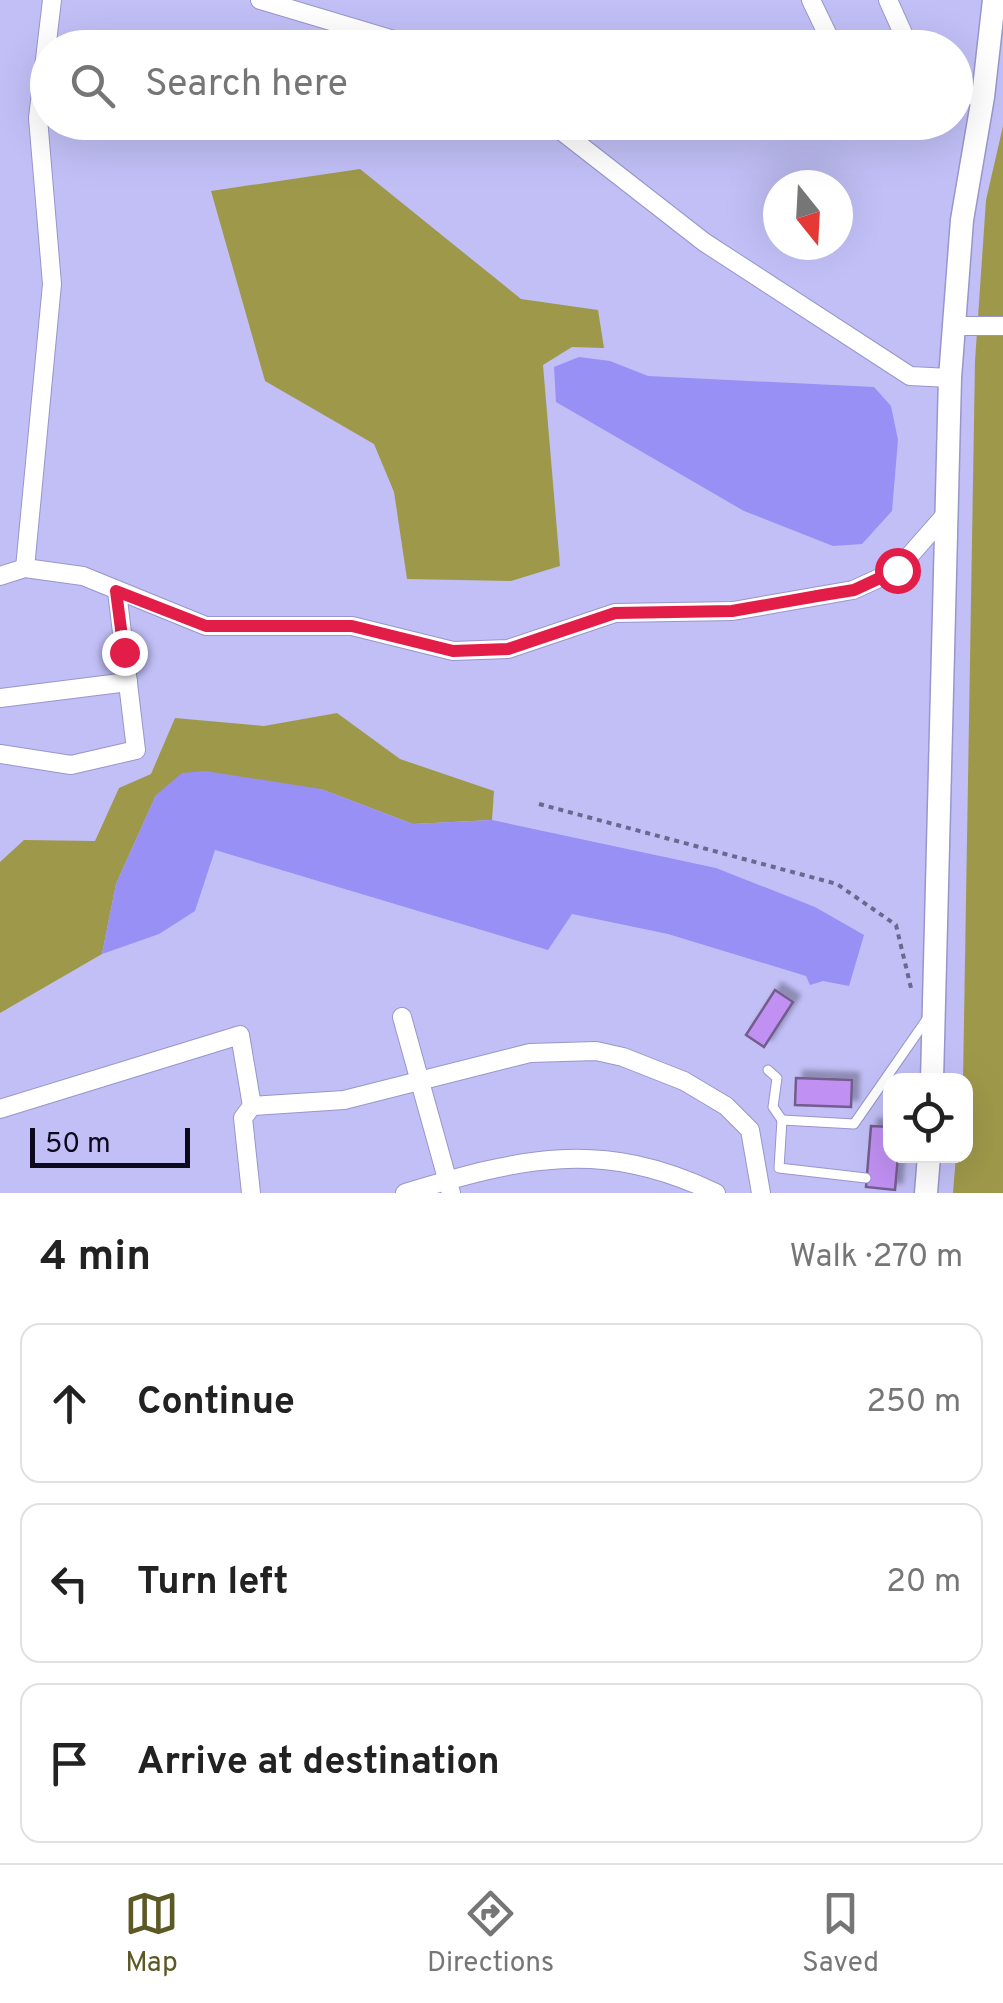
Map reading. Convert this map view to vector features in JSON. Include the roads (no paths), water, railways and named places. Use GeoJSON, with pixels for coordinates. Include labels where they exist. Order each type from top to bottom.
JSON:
{"type":"FeatureCollection","features":[{"type":"Feature","properties":{"kind":"street"},"geometry":{"type":"LineString","coordinates":[[48,30],[52,0]]}},
{"type":"Feature","properties":{"kind":"street"},"geometry":{"type":"LineString","coordinates":[[260,0],[361,30]]}},
{"type":"Feature","properties":{"kind":"street"},"geometry":{"type":"LineString","coordinates":[[811,0],[825,30]]}},
{"type":"Feature","properties":{"kind":"street"},"geometry":{"type":"LineString","coordinates":[[888,0],[902,30]]}},
{"type":"Feature","properties":{"kind":"street"},"geometry":{"type":"LineString","coordinates":[[932,1073],[928,1017],[950,378],[962,220],[984,97],[994,0]]}},
{"type":"Feature","properties":{"kind":"street"},"geometry":{"type":"LineString","coordinates":[[973,95],[984,97]]}},
{"type":"Feature","properties":{"kind":"street"},"geometry":{"type":"LineString","coordinates":[[25,568],[52,284],[40,140]]}},
{"type":"Feature","properties":{"kind":"street"},"geometry":{"type":"LineString","coordinates":[[573,140],[704,242],[910,376],[950,378]]}},
{"type":"Feature","properties":{"kind":"street"},"geometry":{"type":"LineString","coordinates":[[956,326],[1003,326]]}},
{"type":"Feature","properties":{"kind":"street"},"geometry":{"type":"LineString","coordinates":[[0,576],[25,568],[83,576],[206,626],[352,626],[453,651],[508,649],[615,613],[732,611],[854,590],[897,570],[947,514]]}},
{"type":"Feature","properties":{"kind":"street"},"geometry":{"type":"LineString","coordinates":[[0,754],[72,765],[136,750],[116,591]]}},
{"type":"Feature","properties":{"kind":"street"},"geometry":{"type":"LineString","coordinates":[[0,698],[128,682]]}},
{"type":"Feature","properties":{"kind":"street"},"geometry":{"type":"LineString","coordinates":[[402,1017],[449,1186]]}},
{"type":"Feature","properties":{"kind":"street"},"geometry":{"type":"LineString","coordinates":[[0,1109],[240,1034],[252,1106],[243,1118],[251,1193]]}},
{"type":"Feature","properties":{"kind":"street"},"geometry":{"type":"LineString","coordinates":[[252,1106],[344,1100],[530,1053],[596,1051],[623,1056],[684,1081],[726,1106],[750,1130],[762,1193]]}},
{"type":"Feature","properties":{"kind":"street"},"geometry":{"type":"LineString","coordinates":[[405,1193],[449,1186],[528,1161],[581,1156],[632,1162],[716,1193]]}},
{"type":"Feature","properties":{"kind":"street"},"geometry":{"type":"LineString","coordinates":[[926,1193],[928,1163]]}},
{"type":"Feature","properties":{"kind":"lane"},"geometry":{"type":"LineString","coordinates":[[782,1120],[854,1124],[928,1017]]}},
{"type":"Feature","properties":{"kind":"lane"},"geometry":{"type":"LineString","coordinates":[[768,1070],[777,1078],[773,1107],[782,1120],[779,1168],[866,1178]]}}]}
